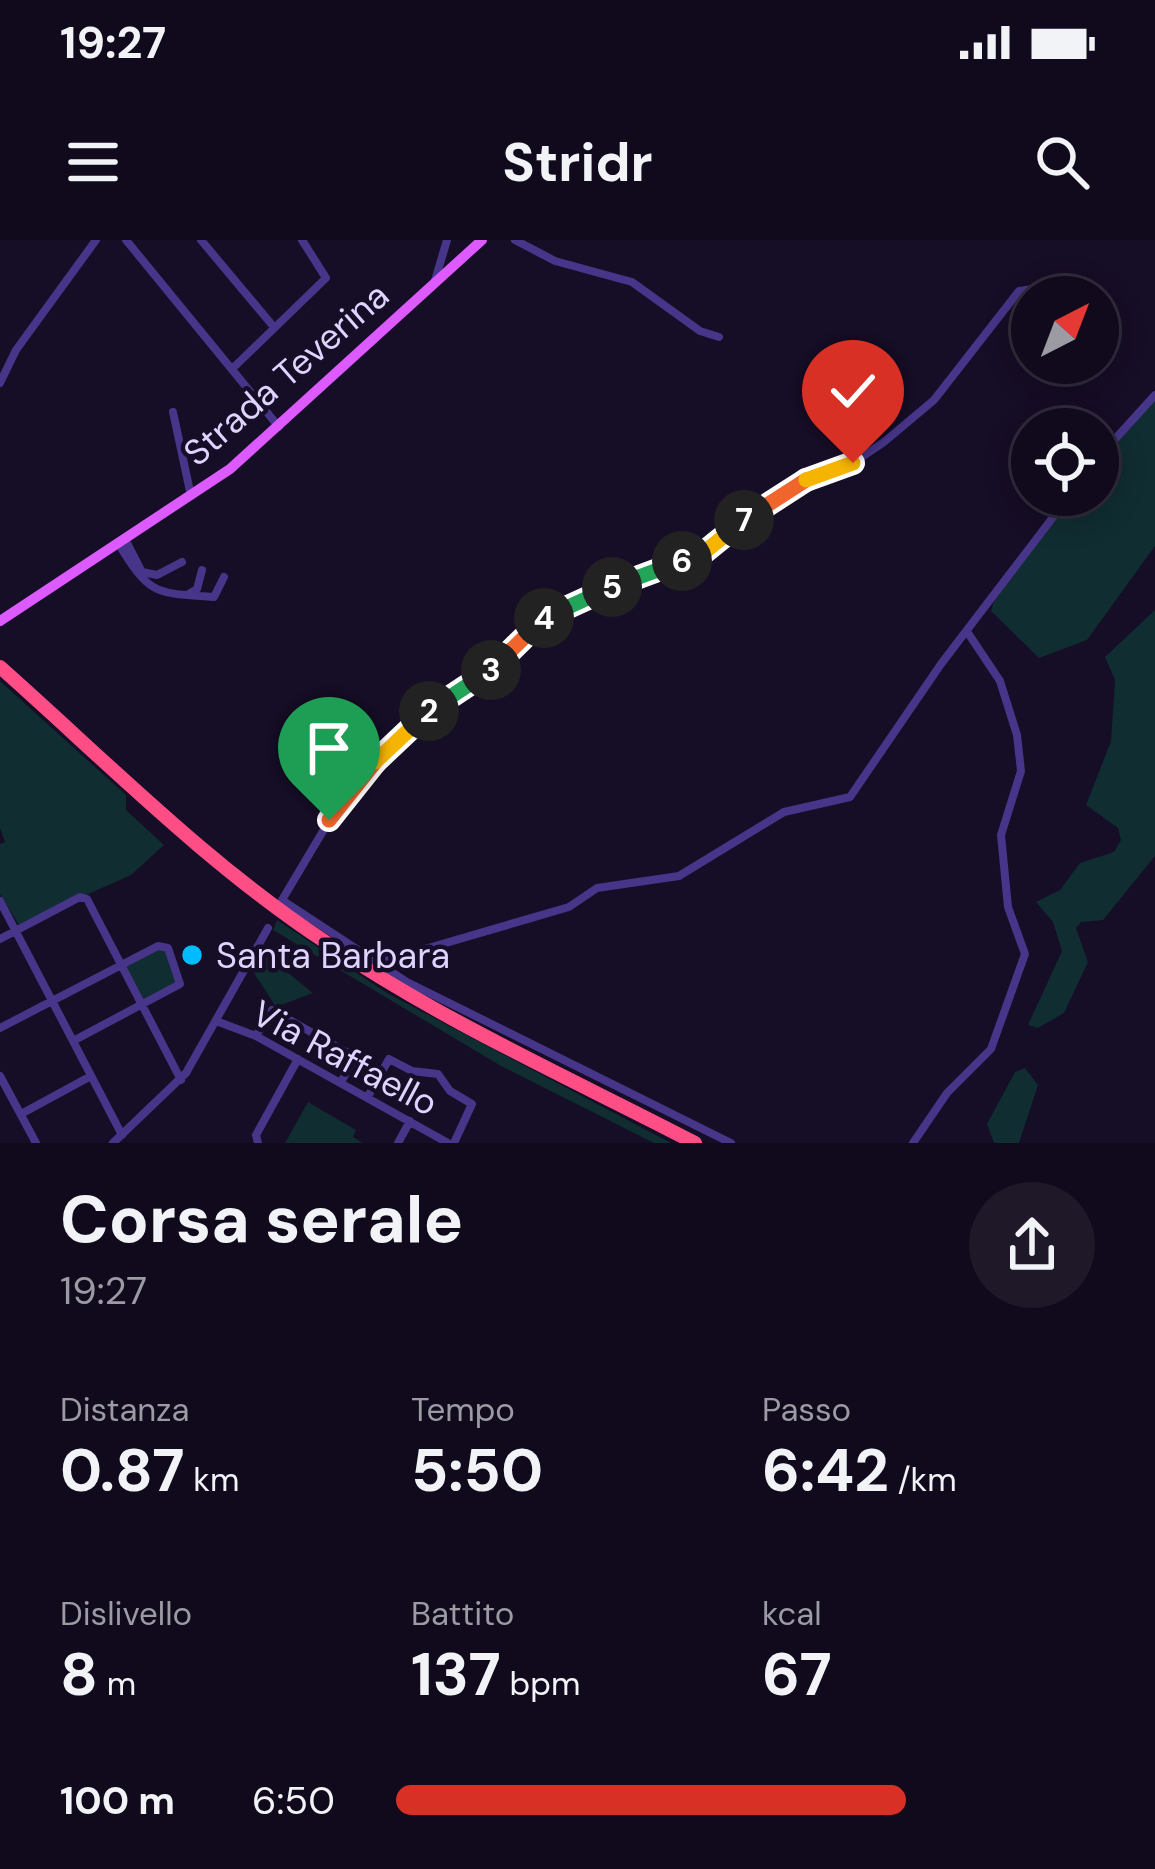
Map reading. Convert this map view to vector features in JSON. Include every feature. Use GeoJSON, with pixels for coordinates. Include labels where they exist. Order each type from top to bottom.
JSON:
{"type":"FeatureCollection","features":[{"type":"Feature","properties":{"kind":"highway"},"geometry":{"type":"LineString","coordinates":[[0,671],[203,856],[296,929],[402,996],[682,1143]]}},
{"type":"Feature","properties":{"kind":"highway"},"geometry":{"type":"LineString","coordinates":[[0,671],[300,925],[405,991],[695,1143]]}},
{"type":"Feature","properties":{"kind":"main road","name":"Strada Teverina"},"geometry":{"type":"LineString","coordinates":[[0,621],[191,496],[279,427],[482,240]]}},
{"type":"Feature","properties":{"kind":"street"},"geometry":{"type":"LineString","coordinates":[[0,382],[16,350],[95,240]]}},
{"type":"Feature","properties":{"kind":"street"},"geometry":{"type":"LineString","coordinates":[[126,240],[279,427]]}},
{"type":"Feature","properties":{"kind":"street"},"geometry":{"type":"LineString","coordinates":[[201,240],[273,327]]}},
{"type":"Feature","properties":{"kind":"street"},"geometry":{"type":"LineString","coordinates":[[232,369],[326,278],[302,240]]}},
{"type":"Feature","properties":{"kind":"street"},"geometry":{"type":"LineString","coordinates":[[433,285],[447,240]]}},
{"type":"Feature","properties":{"kind":"street"},"geometry":{"type":"LineString","coordinates":[[515,240],[555,261],[632,282],[700,331],[719,337]]}},
{"type":"Feature","properties":{"kind":"street"},"geometry":{"type":"LineString","coordinates":[[730,1143],[376,964],[281,899],[329,820],[386,748],[422,714],[480,681],[534,623],[702,554],[790,485],[853,463],[934,400],[1011,301]]}},
{"type":"Feature","properties":{"kind":"street"},"geometry":{"type":"LineString","coordinates":[[1119,434],[1155,394]]}},
{"type":"Feature","properties":{"kind":"street"},"geometry":{"type":"LineString","coordinates":[[172,412],[191,496]]}},
{"type":"Feature","properties":{"kind":"street"},"geometry":{"type":"LineString","coordinates":[[376,964],[569,907],[597,888],[679,876],[784,812],[850,797],[1054,516]]}},
{"type":"Feature","properties":{"kind":"street"},"geometry":{"type":"LineString","coordinates":[[121,541],[142,572],[157,575],[182,562]]}},
{"type":"Feature","properties":{"kind":"street"},"geometry":{"type":"LineString","coordinates":[[121,541],[144,585],[158,593],[214,597],[224,577]]}},
{"type":"Feature","properties":{"kind":"street"},"geometry":{"type":"LineString","coordinates":[[188,595],[197,589],[202,570]]}},
{"type":"Feature","properties":{"kind":"street"},"geometry":{"type":"LineString","coordinates":[[913,1143],[947,1093],[991,1048],[1025,954],[1008,907],[1000,835],[1021,771],[1017,735],[1000,681],[968,633]]}},
{"type":"Feature","properties":{"kind":"street"},"geometry":{"type":"LineString","coordinates":[[0,939],[80,897],[86,899],[181,1080]]}},
{"type":"Feature","properties":{"kind":"street"},"geometry":{"type":"LineString","coordinates":[[0,901],[122,1135]]}},
{"type":"Feature","properties":{"kind":"street"},"geometry":{"type":"LineString","coordinates":[[113,1143],[181,1080],[268,928]]}},
{"type":"Feature","properties":{"kind":"street"},"geometry":{"type":"LineString","coordinates":[[0,1028],[158,946],[168,948],[182,981],[73,1042]]}},
{"type":"Feature","properties":{"kind":"street"},"geometry":{"type":"LineString","coordinates":[[256,1036],[272,1010],[355,1057],[341,1082]]}},
{"type":"Feature","properties":{"kind":"street","name":"Via Raffaello"},"geometry":{"type":"LineString","coordinates":[[216,1022],[256,1036],[451,1143]]}},
{"type":"Feature","properties":{"kind":"street"},"geometry":{"type":"LineString","coordinates":[[367,1098],[389,1058],[412,1071],[438,1074],[472,1104],[451,1143]]}},
{"type":"Feature","properties":{"kind":"street"},"geometry":{"type":"LineString","coordinates":[[258,1143],[256,1135],[298,1059]]}},
{"type":"Feature","properties":{"kind":"street"},"geometry":{"type":"LineString","coordinates":[[20,1114],[91,1076]]}},
{"type":"Feature","properties":{"kind":"street"},"geometry":{"type":"LineString","coordinates":[[0,1077],[36,1143]]}},
{"type":"Feature","properties":{"kind":"street"},"geometry":{"type":"LineString","coordinates":[[398,1143],[410,1121]]}},
{"type":"Feature","properties":{"kind":"green space"},"geometry":{"type":"Polygon","coordinates":[[[1155,399],[1155,546],[1087,640],[1039,658],[991,611],[994,601],[1057,516],[1119,516],[1119,439],[1155,399]]]}},
{"type":"Feature","properties":{"kind":"green space"},"geometry":{"type":"Polygon","coordinates":[[[1155,610],[1155,856],[1103,920],[1081,922],[1076,928],[1088,962],[1064,1013],[1038,1028],[1028,1025],[1062,951],[1053,922],[1036,902],[1060,890],[1080,863],[1114,852],[1121,840],[1118,828],[1086,805],[1111,741],[1115,680],[1105,657],[1155,610]]]}},
{"type":"Feature","properties":{"kind":"green space"},"geometry":{"type":"Polygon","coordinates":[[[0,681],[126,795],[126,810],[164,845],[131,875],[19,925],[0,894],[0,844],[5,842],[0,828],[0,681]]]}},
{"type":"Feature","properties":{"kind":"green space"},"geometry":{"type":"Polygon","coordinates":[[[277,920],[387,993],[671,1143],[654,1143],[501,1066],[273,930],[277,920]]]}},
{"type":"Feature","properties":{"kind":"green space"},"geometry":{"type":"Polygon","coordinates":[[[159,948],[165,950],[178,981],[143,999],[126,967],[159,948]]]}},
{"type":"Feature","properties":{"kind":"green space"},"geometry":{"type":"Polygon","coordinates":[[[262,952],[313,993],[276,1007],[252,970],[262,952]]]}},
{"type":"Feature","properties":{"kind":"green space"},"geometry":{"type":"Polygon","coordinates":[[[1025,1068],[1038,1085],[1019,1143],[994,1143],[987,1124],[1015,1072],[1025,1068]]]}},
{"type":"Feature","properties":{"kind":"green space"},"geometry":{"type":"Polygon","coordinates":[[[308,1102],[356,1130],[353,1137],[363,1143],[285,1143],[308,1102]]]}},
{"type":"Feature","properties":{"kind":"place","name":"Santa Barbara"},"geometry":{"type":"Point","coordinates":[192,955]}},
{"type":"Feature","properties":{"kind":"route"},"geometry":{"type":"LineString","coordinates":[[329,820],[386,748],[422,714],[480,681],[534,623],[599,592],[702,554],[790,485],[853,463]]}}]}
